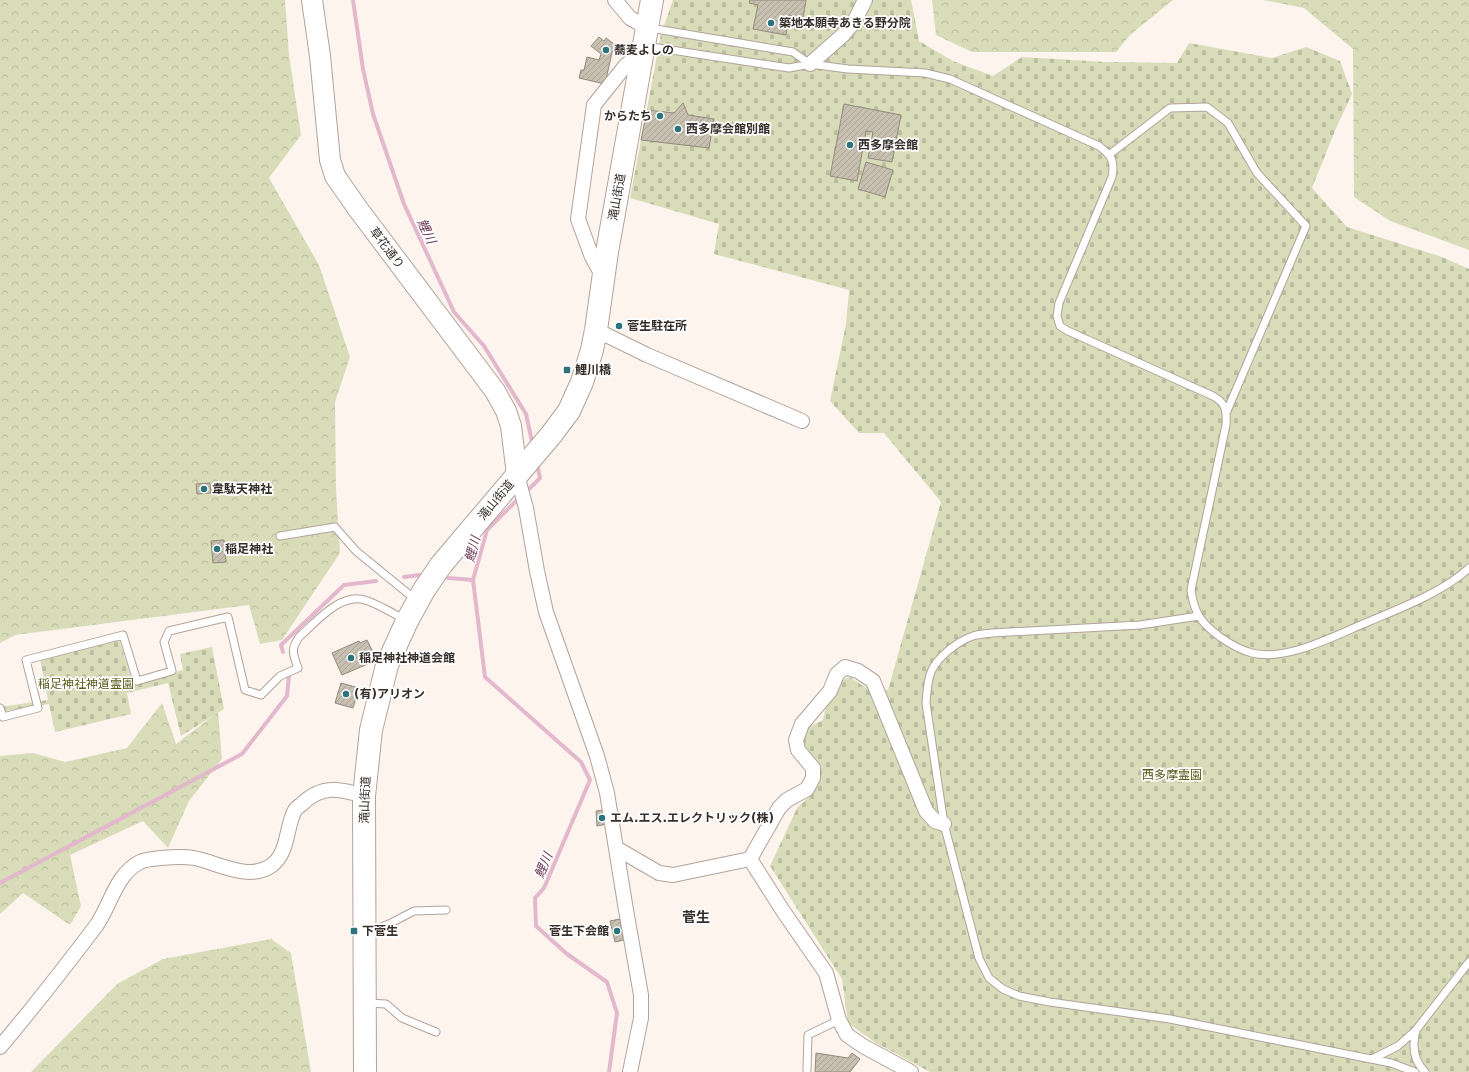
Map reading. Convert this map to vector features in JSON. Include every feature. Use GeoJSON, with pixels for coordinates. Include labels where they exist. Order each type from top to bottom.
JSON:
{"type":"FeatureCollection","features":[{"type":"Feature","properties":{"kind":"highway","name":"滝山街道"},"geometry":{"type":"LineString","coordinates":[[365,1072],[364,796],[371,730],[388,665],[407,620],[417,601],[441,565],[521,476],[569,411],[582,382],[592,350],[596,330],[603,278],[652,0]]}},
{"type":"Feature","properties":{"kind":"street","name":"草花通り"},"geometry":{"type":"LineString","coordinates":[[312,0],[320,56],[329,154],[335,176],[358,209],[495,391],[506,411],[511,426],[521,476]]}},
{"type":"Feature","properties":{"kind":"street"},"geometry":{"type":"LineString","coordinates":[[603,278],[592,257],[578,219],[594,105],[644,42],[630,18],[615,0]]}},
{"type":"Feature","properties":{"kind":"street"},"geometry":{"type":"LineString","coordinates":[[810,64],[843,35],[854,22],[865,0]]}},
{"type":"Feature","properties":{"kind":"street"},"geometry":{"type":"LineString","coordinates":[[596,330],[647,355],[802,421]]}},
{"type":"Feature","properties":{"kind":"street"},"geometry":{"type":"LineString","coordinates":[[521,476],[537,571],[546,612],[597,756],[607,793],[641,995],[641,1018],[630,1072]]}},
{"type":"Feature","properties":{"kind":"street"},"geometry":{"type":"LineString","coordinates":[[616,848],[658,873],[673,875],[750,859],[779,808],[787,800],[807,789],[813,778],[813,768],[798,750],[796,740],[802,724],[830,691],[836,674],[845,667],[858,671],[873,681],[926,811],[935,821],[944,824]]}},
{"type":"Feature","properties":{"kind":"street"},"geometry":{"type":"LineString","coordinates":[[0,1047],[97,924],[116,886],[130,869],[140,862],[148,859],[193,857],[247,872],[260,872],[273,864],[280,855],[294,812],[308,798],[325,790],[347,792],[364,796]]}},
{"type":"Feature","properties":{"kind":"street"},"geometry":{"type":"LineString","coordinates":[[750,859],[783,911],[826,973],[839,1020],[847,1035],[862,1046],[911,1072]]}},
{"type":"Feature","properties":{"kind":"lane"},"geometry":{"type":"LineString","coordinates":[[644,42],[793,52],[810,64]]}},
{"type":"Feature","properties":{"kind":"lane"},"geometry":{"type":"LineString","coordinates":[[644,42],[789,68],[810,64],[848,69],[925,73],[950,79],[1099,146],[1110,154],[1114,166],[1112,177],[1059,303],[1056,316],[1060,326],[1068,331],[1220,399],[1226,411]]}},
{"type":"Feature","properties":{"kind":"lane"},"geometry":{"type":"LineString","coordinates":[[1110,154],[1170,108],[1207,107],[1228,123],[1257,173],[1306,226],[1226,411],[1226,425],[1191,590],[1193,605],[1209,629],[1231,645],[1253,653],[1278,654],[1300,649],[1400,608],[1450,583],[1461,576],[1469,568]]}},
{"type":"Feature","properties":{"kind":"lane"},"geometry":{"type":"LineString","coordinates":[[280,536],[335,527],[356,551],[417,601]]}},
{"type":"Feature","properties":{"kind":"lane"},"geometry":{"type":"LineString","coordinates":[[0,708],[2,717],[38,708],[26,660],[123,635],[137,681],[172,671],[164,642],[169,631],[228,617],[245,690],[261,694],[280,676],[298,668],[292,651],[295,642],[337,604],[350,600],[364,599],[407,620]]}},
{"type":"Feature","properties":{"kind":"lane"},"geometry":{"type":"LineString","coordinates":[[1199,616],[1140,625],[992,633],[973,636],[950,650],[939,660],[931,672],[927,686],[926,703],[944,824],[979,958],[989,978],[1003,989],[1019,996],[1050,1002],[1170,1019],[1392,1063],[1416,1072]]}},
{"type":"Feature","properties":{"kind":"lane"},"geometry":{"type":"LineString","coordinates":[[365,933],[388,924],[414,911],[446,910]]}},
{"type":"Feature","properties":{"kind":"lane"},"geometry":{"type":"LineString","coordinates":[[1372,1059],[1398,1046],[1416,1030],[1469,962]]}},
{"type":"Feature","properties":{"kind":"lane"},"geometry":{"type":"LineString","coordinates":[[365,1003],[386,1004],[402,1018],[436,1032]]}},
{"type":"Feature","properties":{"kind":"lane"},"geometry":{"type":"LineString","coordinates":[[807,1070],[808,1035],[839,1020]]}},
{"type":"Feature","properties":{"kind":"lane"},"geometry":{"type":"LineString","coordinates":[[1416,1030],[1414,1052],[1418,1065],[1425,1072]]}},
{"type":"Feature","properties":{"kind":"green space"},"geometry":{"type":"Polygon","coordinates":[[[0,0],[285,0],[289,55],[301,135],[269,178],[319,265],[350,357],[335,402],[336,489],[340,553],[282,640],[260,644],[249,605],[15,635],[0,643],[0,0]]]}},
{"type":"Feature","properties":{"kind":"green space","name":"西多摩霊園"},"geometry":{"type":"Polygon","coordinates":[[[673,0],[911,0],[919,41],[953,61],[993,76],[1022,57],[1106,62],[1177,63],[1189,43],[1272,58],[1306,47],[1340,61],[1352,94],[1337,126],[1312,188],[1347,227],[1442,257],[1469,269],[1469,1072],[930,1072],[876,1043],[848,1023],[842,979],[770,866],[797,808],[813,793],[816,767],[802,749],[805,728],[823,720],[827,702],[837,682],[850,677],[865,687],[888,690],[941,502],[884,433],[859,433],[830,401],[846,324],[849,290],[714,254],[719,224],[630,198],[661,34],[673,0]]]}},
{"type":"Feature","properties":{"kind":"green space"},"geometry":{"type":"Polygon","coordinates":[[[932,0],[1173,0],[1130,35],[1116,52],[972,52],[936,35],[932,0]]]}},
{"type":"Feature","properties":{"kind":"green space"},"geometry":{"type":"Polygon","coordinates":[[[1263,0],[1469,0],[1469,250],[1390,221],[1354,197],[1353,49],[1304,8],[1263,0]]]}},
{"type":"Feature","properties":{"kind":"green space","name":"稲足神社神道霊園"},"geometry":{"type":"Polygon","coordinates":[[[118,636],[132,681],[183,670],[180,654],[212,647],[224,709],[181,736],[168,683],[127,693],[131,714],[55,732],[49,704],[0,712],[0,707],[48,700],[39,654],[118,636]]]}},
{"type":"Feature","properties":{"kind":"green space"},"geometry":{"type":"Polygon","coordinates":[[[162,703],[176,744],[218,712],[222,759],[189,801],[168,848],[143,821],[70,855],[81,906],[70,925],[23,893],[0,914],[0,756],[33,753],[65,762],[127,748],[162,703]]]}},
{"type":"Feature","properties":{"kind":"green space"},"geometry":{"type":"Polygon","coordinates":[[[271,939],[291,953],[311,1072],[31,1072],[117,984],[163,959],[271,939]]]}},
{"type":"Feature","properties":{"kind":"building","name":"築地本願寺あきる野分院"},"geometry":{"type":"Polygon","coordinates":[[[750,0],[806,0],[803,18],[789,15],[786,35],[753,29],[758,5],[749,3],[750,0]]]}},
{"type":"Feature","properties":{"kind":"building"},"geometry":{"type":"Polygon","coordinates":[[[599,37],[604,41],[606,38],[614,44],[605,84],[579,78],[581,70],[584,70],[587,57],[599,60],[601,54],[591,46],[599,37]]]}},
{"type":"Feature","properties":{"kind":"building","name":"西多摩会館別館"},"geometry":{"type":"Polygon","coordinates":[[[683,103],[688,115],[714,119],[709,148],[641,140],[647,110],[674,113],[683,103]]]}},
{"type":"Feature","properties":{"kind":"building","name":"西多摩会館"},"geometry":{"type":"Polygon","coordinates":[[[844,104],[901,115],[892,162],[868,158],[873,132],[866,131],[857,181],[830,176],[844,104]]]}},
{"type":"Feature","properties":{"kind":"building"},"geometry":{"type":"Polygon","coordinates":[[[866,162],[893,170],[885,197],[858,189],[866,162]]]}},
{"type":"Feature","properties":{"kind":"building"},"geometry":{"type":"Polygon","coordinates":[[[210,483],[211,493],[197,494],[196,484],[210,483]]]}},
{"type":"Feature","properties":{"kind":"building"},"geometry":{"type":"Polygon","coordinates":[[[224,540],[226,562],[213,563],[211,541],[224,540]]]}},
{"type":"Feature","properties":{"kind":"building"},"geometry":{"type":"Polygon","coordinates":[[[367,640],[373,652],[367,654],[370,663],[342,675],[332,653],[359,641],[360,643],[367,640]]]}},
{"type":"Feature","properties":{"kind":"building"},"geometry":{"type":"Polygon","coordinates":[[[341,683],[359,688],[353,708],[335,703],[341,683]]]}},
{"type":"Feature","properties":{"kind":"building"},"geometry":{"type":"Polygon","coordinates":[[[604,810],[607,824],[597,826],[596,811],[604,810]]]}},
{"type":"Feature","properties":{"kind":"building","name":"菅生下会館"},"geometry":{"type":"Polygon","coordinates":[[[620,919],[624,940],[615,942],[610,921],[620,919]]]}},
{"type":"Feature","properties":{"kind":"building"},"geometry":{"type":"Polygon","coordinates":[[[816,1053],[848,1058],[852,1053],[860,1059],[850,1072],[815,1072],[816,1053]]]}},
{"type":"Feature","properties":{"kind":"waterway","name":"鯉川"},"geometry":{"type":"LineString","coordinates":[[353,0],[363,69],[373,114],[404,204],[454,312],[484,346],[526,414],[533,446]]}},
{"type":"Feature","properties":{"kind":"waterway","name":"鯉川"},"geometry":{"type":"LineString","coordinates":[[525,493],[540,478],[537,464]]}},
{"type":"Feature","properties":{"kind":"waterway","name":"鯉川"},"geometry":{"type":"LineString","coordinates":[[520,497],[487,530],[473,580],[485,677],[581,762],[590,780],[544,888],[535,898],[536,926],[567,954],[607,982],[617,1013],[609,1072]]}},
{"type":"Feature","properties":{"kind":"waterway"},"geometry":{"type":"LineString","coordinates":[[404,577],[420,575]]}},
{"type":"Feature","properties":{"kind":"waterway"},"geometry":{"type":"LineString","coordinates":[[448,578],[473,580]]}},
{"type":"Feature","properties":{"kind":"waterway"},"geometry":{"type":"LineString","coordinates":[[283,652],[281,645],[344,585],[376,581]]}},
{"type":"Feature","properties":{"kind":"waterway"},"geometry":{"type":"LineString","coordinates":[[0,883],[242,754],[287,696],[289,675]]}},
{"type":"Feature","properties":{"kind":"place","name":"築地本願寺あきる野分院"},"geometry":{"type":"Point","coordinates":[771,23]}},
{"type":"Feature","properties":{"kind":"place","name":"蕎麦よしの"},"geometry":{"type":"Point","coordinates":[606,50]}},
{"type":"Feature","properties":{"kind":"place","name":"からたち"},"geometry":{"type":"Point","coordinates":[660,116]}},
{"type":"Feature","properties":{"kind":"place","name":"西多摩会館別館"},"geometry":{"type":"Point","coordinates":[678,129]}},
{"type":"Feature","properties":{"kind":"place","name":"西多摩会館"},"geometry":{"type":"Point","coordinates":[850,145]}},
{"type":"Feature","properties":{"kind":"place","name":"菅生駐在所"},"geometry":{"type":"Point","coordinates":[619,326]}},
{"type":"Feature","properties":{"kind":"place","name":"鯉川橋"},"geometry":{"type":"Point","coordinates":[567,370]}},
{"type":"Feature","properties":{"kind":"place","name":"韋駄天神社"},"geometry":{"type":"Point","coordinates":[204,489]}},
{"type":"Feature","properties":{"kind":"place","name":"稲足神社"},"geometry":{"type":"Point","coordinates":[217,549]}},
{"type":"Feature","properties":{"kind":"place","name":"稲足神社神道会館"},"geometry":{"type":"Point","coordinates":[351,658]}},
{"type":"Feature","properties":{"kind":"place","name":"(有)アリオン"},"geometry":{"type":"Point","coordinates":[346,694]}},
{"type":"Feature","properties":{"kind":"place","name":"エム.エス.エレクトリック(株)"},"geometry":{"type":"Point","coordinates":[602,818]}},
{"type":"Feature","properties":{"kind":"place","name":"下菅生"},"geometry":{"type":"Point","coordinates":[354,931]}},
{"type":"Feature","properties":{"kind":"place","name":"菅生下会館"},"geometry":{"type":"Point","coordinates":[617,931]}},
{"type":"Feature","properties":{"kind":"district","name":"菅生"},"geometry":{"type":"Point","coordinates":[696,917]}}]}
